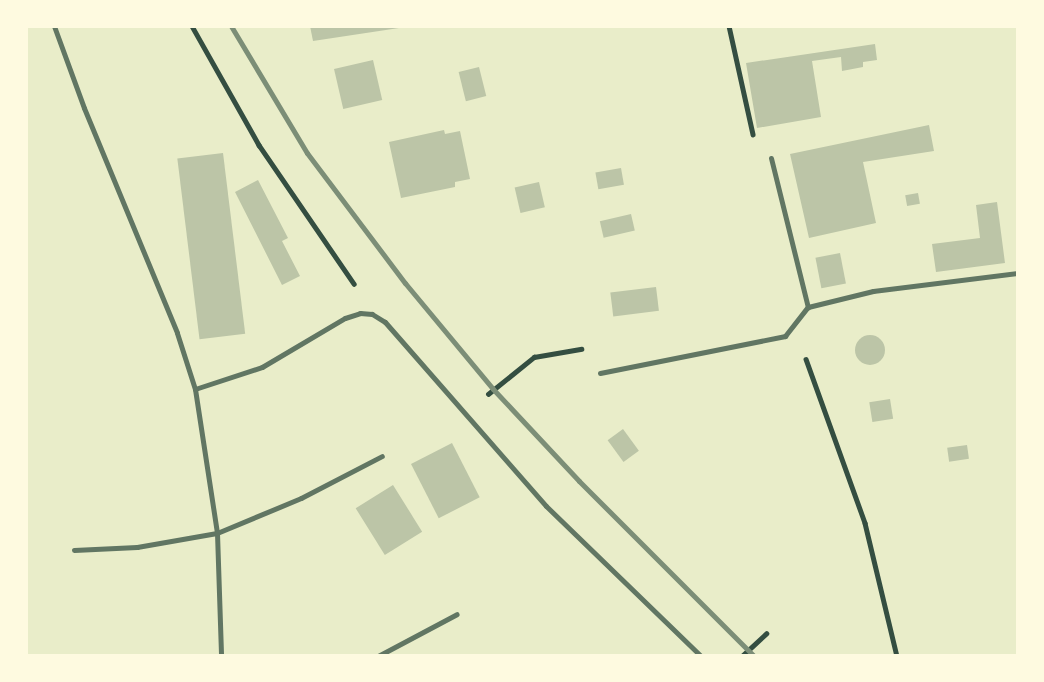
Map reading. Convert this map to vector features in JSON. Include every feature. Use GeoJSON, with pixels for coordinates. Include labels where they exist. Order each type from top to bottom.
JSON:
{"type":"FeatureCollection","features":[{"type":"Feature","properties":{"kind":"lane"},"geometry":{"type":"LineString","coordinates":[[54,26],[84,108],[177,333],[195,389],[217,533],[221,656]]}},
{"type":"Feature","properties":{"kind":"lane"},"geometry":{"type":"LineString","coordinates":[[771,158],[808,307]]}},
{"type":"Feature","properties":{"kind":"lane"},"geometry":{"type":"LineString","coordinates":[[600,373],[786,336],[808,307],[873,291],[1018,274]]}},
{"type":"Feature","properties":{"kind":"lane"},"geometry":{"type":"LineString","coordinates":[[195,389],[262,367],[345,318],[360,313],[372,314],[385,322],[546,506],[701,656]]}},
{"type":"Feature","properties":{"kind":"lane"},"geometry":{"type":"LineString","coordinates":[[74,550],[137,547],[217,533],[302,498],[382,456]]}},
{"type":"Feature","properties":{"kind":"lane"},"geometry":{"type":"LineString","coordinates":[[378,656],[457,614]]}},
{"type":"Feature","properties":{"kind":"path"},"geometry":{"type":"LineString","coordinates":[[192,26],[259,145],[353,281],[360,313]]}},
{"type":"Feature","properties":{"kind":"path"},"geometry":{"type":"LineString","coordinates":[[729,26],[750,130],[771,158]]}},
{"type":"Feature","properties":{"kind":"path"},"geometry":{"type":"LineString","coordinates":[[808,307],[806,363],[865,523],[897,656]]}},
{"type":"Feature","properties":{"kind":"path"},"geometry":{"type":"LineString","coordinates":[[466,416],[493,389],[534,357],[588,347],[600,373]]}},
{"type":"Feature","properties":{"kind":"path"},"geometry":{"type":"LineString","coordinates":[[741,656],[766,634]]}},
{"type":"Feature","properties":{"kind":"building"},"geometry":{"type":"Polygon","coordinates":[[[310,26],[399,26],[399,28],[313,41],[310,26]]]}},
{"type":"Feature","properties":{"kind":"building"},"geometry":{"type":"Polygon","coordinates":[[[875,44],[877,60],[863,62],[863,67],[842,71],[841,57],[812,61],[821,117],[757,128],[746,63],[875,44]]]}},
{"type":"Feature","properties":{"kind":"building"},"geometry":{"type":"Polygon","coordinates":[[[373,60],[382,100],[343,109],[334,69],[373,60]]]}},
{"type":"Feature","properties":{"kind":"building"},"geometry":{"type":"Polygon","coordinates":[[[479,67],[486,96],[466,101],[459,72],[479,67]]]}},
{"type":"Feature","properties":{"kind":"building"},"geometry":{"type":"Polygon","coordinates":[[[929,125],[934,151],[863,162],[876,223],[809,238],[790,154],[929,125]]]}},
{"type":"Feature","properties":{"kind":"building"},"geometry":{"type":"Polygon","coordinates":[[[444,130],[445,134],[460,131],[470,179],[455,182],[455,187],[401,198],[389,142],[444,130]]]}},
{"type":"Feature","properties":{"kind":"building"},"geometry":{"type":"Polygon","coordinates":[[[223,153],[245,334],[200,339],[177,159],[223,153]]]}},
{"type":"Feature","properties":{"kind":"building"},"geometry":{"type":"Polygon","coordinates":[[[621,168],[624,185],[598,189],[595,173],[621,168]]]}},
{"type":"Feature","properties":{"kind":"building"},"geometry":{"type":"Polygon","coordinates":[[[258,180],[288,238],[282,241],[300,276],[282,285],[235,192],[258,180]]]}},
{"type":"Feature","properties":{"kind":"building"},"geometry":{"type":"Polygon","coordinates":[[[539,182],[545,207],[520,213],[515,188],[539,182]]]}},
{"type":"Feature","properties":{"kind":"building"},"geometry":{"type":"Polygon","coordinates":[[[918,193],[920,204],[907,206],[905,195],[918,193]]]}},
{"type":"Feature","properties":{"kind":"building"},"geometry":{"type":"Polygon","coordinates":[[[997,202],[1005,263],[936,272],[932,244],[980,238],[976,205],[997,202]]]}},
{"type":"Feature","properties":{"kind":"building"},"geometry":{"type":"Polygon","coordinates":[[[631,214],[635,231],[604,238],[600,221],[631,214]]]}},
{"type":"Feature","properties":{"kind":"building"},"geometry":{"type":"Polygon","coordinates":[[[840,253],[846,283],[821,288],[815,258],[840,253]]]}},
{"type":"Feature","properties":{"kind":"building"},"geometry":{"type":"Polygon","coordinates":[[[656,287],[659,311],[613,316],[610,293],[656,287]]]}},
{"type":"Feature","properties":{"kind":"building"},"geometry":{"type":"Polygon","coordinates":[[[870,335],[881,339],[885,350],[881,361],[870,365],[859,361],[855,350],[859,339],[870,335]]]}},
{"type":"Feature","properties":{"kind":"building"},"geometry":{"type":"Polygon","coordinates":[[[890,399],[893,419],[872,422],[869,402],[890,399]]]}},
{"type":"Feature","properties":{"kind":"building"},"geometry":{"type":"Polygon","coordinates":[[[623,429],[639,451],[623,462],[608,440],[623,429]]]}},
{"type":"Feature","properties":{"kind":"building"},"geometry":{"type":"Polygon","coordinates":[[[452,443],[480,497],[439,518],[411,464],[452,443]]]}},
{"type":"Feature","properties":{"kind":"building"},"geometry":{"type":"Polygon","coordinates":[[[967,445],[969,459],[949,462],[947,448],[967,445]]]}},
{"type":"Feature","properties":{"kind":"building"},"geometry":{"type":"Polygon","coordinates":[[[393,485],[422,532],[385,555],[356,508],[393,485]]]}},
{"type":"Feature","properties":{"kind":"railway"},"geometry":{"type":"LineString","coordinates":[[231,26],[307,153],[405,283],[493,389],[579,481],[754,656]]}}]}
